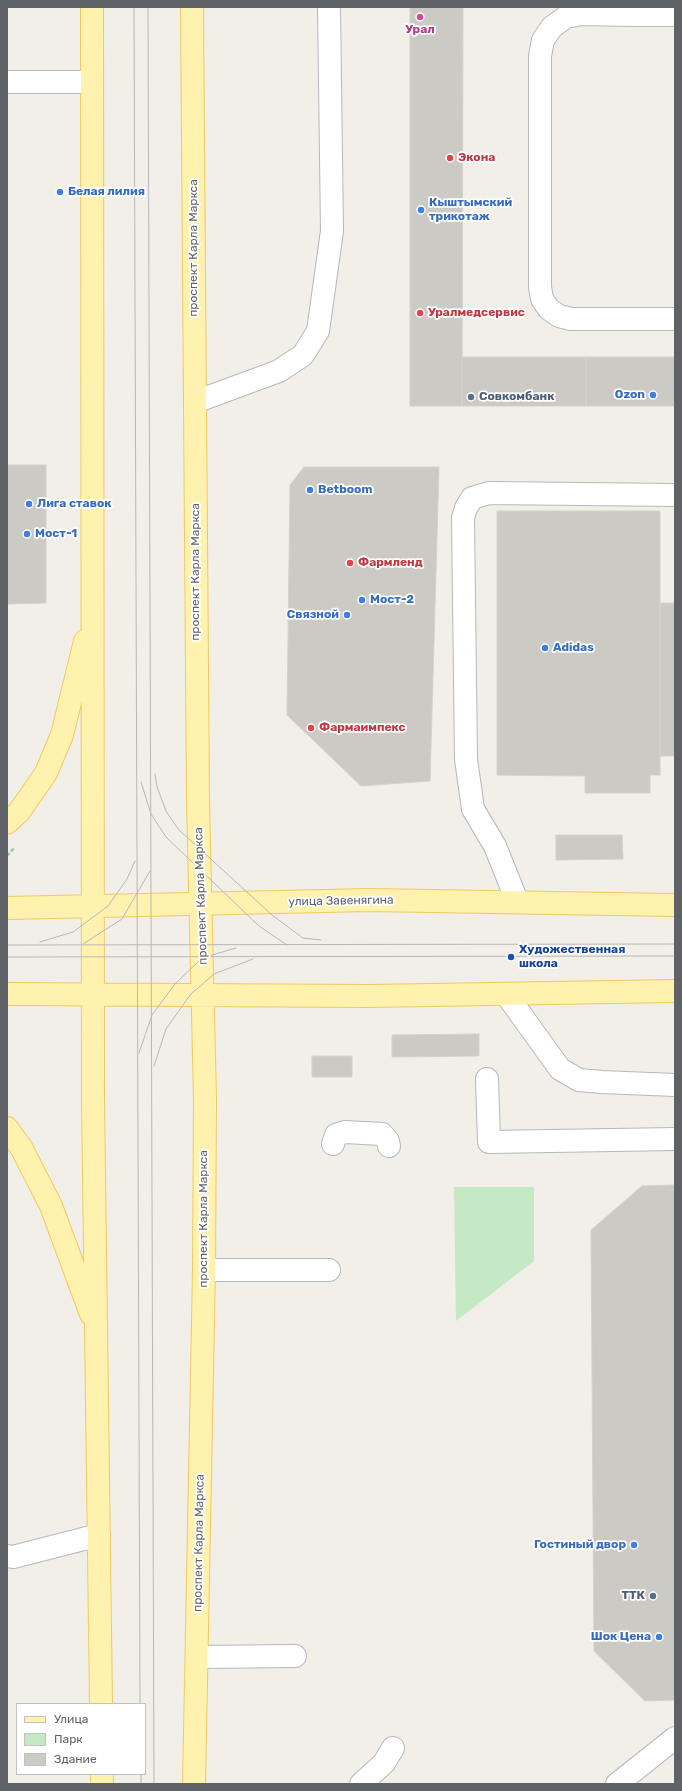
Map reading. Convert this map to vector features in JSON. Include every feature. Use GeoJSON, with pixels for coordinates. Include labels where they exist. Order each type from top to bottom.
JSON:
{"type":"FeatureCollection","features":[{"type":"Feature","properties":{"kind":"main road"},"geometry":{"type":"LineString","coordinates":[[92,7],[93,906],[96,1329],[101,1703]]}},
{"type":"Feature","properties":{"kind":"main road","name":"проспект Карла Маркса"},"geometry":{"type":"LineString","coordinates":[[192,7],[198,785],[203,995],[204,1270],[194,1784]]}},
{"type":"Feature","properties":{"kind":"main road"},"geometry":{"type":"LineString","coordinates":[[7,823],[19,812],[46,773],[62,735],[93,607]]}},
{"type":"Feature","properties":{"kind":"main road","name":"улица Завенягина"},"geometry":{"type":"LineString","coordinates":[[7,908],[369,900],[517,901],[675,905]]}},
{"type":"Feature","properties":{"kind":"main road"},"geometry":{"type":"LineString","coordinates":[[7,994],[506,994],[675,991]]}},
{"type":"Feature","properties":{"kind":"main road"},"geometry":{"type":"LineString","coordinates":[[7,1128],[22,1149],[51,1206],[96,1329]]}},
{"type":"Feature","properties":{"kind":"lane"},"geometry":{"type":"LineString","coordinates":[[195,402],[278,371],[303,355],[318,331],[332,231],[328,7]]}},
{"type":"Feature","properties":{"kind":"lane"},"geometry":{"type":"LineString","coordinates":[[675,15],[635,11],[582,14],[566,17],[552,26],[543,40],[540,56],[540,287],[542,299],[549,309],[559,316],[571,319],[675,319]]}},
{"type":"Feature","properties":{"kind":"lane"},"geometry":{"type":"LineString","coordinates":[[7,82],[92,82]]}},
{"type":"Feature","properties":{"kind":"lane"},"geometry":{"type":"LineString","coordinates":[[517,901],[495,846],[474,809],[466,759],[463,518],[466,508],[472,498],[489,493],[675,495]]}},
{"type":"Feature","properties":{"kind":"lane"},"geometry":{"type":"LineString","coordinates":[[506,994],[560,1069],[566,1073],[579,1080],[675,1085]]}},
{"type":"Feature","properties":{"kind":"lane"},"geometry":{"type":"LineString","coordinates":[[487,1079],[489,1142],[675,1139]]}},
{"type":"Feature","properties":{"kind":"lane"},"geometry":{"type":"LineString","coordinates":[[333,1144],[336,1135],[345,1132],[382,1134],[386,1137],[389,1146]]}},
{"type":"Feature","properties":{"kind":"lane"},"geometry":{"type":"LineString","coordinates":[[204,1270],[329,1270]]}},
{"type":"Feature","properties":{"kind":"lane"},"geometry":{"type":"LineString","coordinates":[[7,1556],[13,1557],[99,1535]]}},
{"type":"Feature","properties":{"kind":"lane"},"geometry":{"type":"LineString","coordinates":[[197,1656],[295,1656]]}},
{"type":"Feature","properties":{"kind":"lane"},"geometry":{"type":"LineString","coordinates":[[617,1784],[675,1738]]}},
{"type":"Feature","properties":{"kind":"lane"},"geometry":{"type":"LineString","coordinates":[[361,1784],[384,1763],[393,1748]]}},
{"type":"Feature","properties":{"kind":"green space"},"geometry":{"type":"Polygon","coordinates":[[[454,1187],[534,1187],[534,1261],[456,1321],[454,1187]]]}},
{"type":"Feature","properties":{"kind":"building"},"geometry":{"type":"Polygon","coordinates":[[[410,7],[463,7],[462,406],[410,406],[410,7]]]}},
{"type":"Feature","properties":{"kind":"building"},"geometry":{"type":"Polygon","coordinates":[[[462,357],[586,357],[586,406],[462,406],[462,357]]]}},
{"type":"Feature","properties":{"kind":"building"},"geometry":{"type":"Polygon","coordinates":[[[586,357],[675,357],[675,406],[586,406],[586,357]]]}},
{"type":"Feature","properties":{"kind":"building","name":"Мост-1"},"geometry":{"type":"Polygon","coordinates":[[[7,465],[46,465],[46,603],[7,604],[7,465]]]}},
{"type":"Feature","properties":{"kind":"building","name":"Мост-2"},"geometry":{"type":"Polygon","coordinates":[[[304,467],[439,467],[430,781],[361,786],[287,715],[290,485],[304,467]]]}},
{"type":"Feature","properties":{"kind":"building"},"geometry":{"type":"Polygon","coordinates":[[[497,511],[660,511],[660,775],[650,775],[650,793],[585,793],[585,776],[497,775],[497,511]]]}},
{"type":"Feature","properties":{"kind":"building"},"geometry":{"type":"Polygon","coordinates":[[[660,603],[675,603],[675,756],[660,756],[660,603]]]}},
{"type":"Feature","properties":{"kind":"building"},"geometry":{"type":"Polygon","coordinates":[[[556,835],[622,835],[623,859],[556,860],[556,835]]]}},
{"type":"Feature","properties":{"kind":"building"},"geometry":{"type":"Polygon","coordinates":[[[479,1034],[479,1056],[392,1057],[392,1035],[479,1034]]]}},
{"type":"Feature","properties":{"kind":"building"},"geometry":{"type":"Polygon","coordinates":[[[312,1056],[352,1056],[352,1077],[312,1077],[312,1056]]]}},
{"type":"Feature","properties":{"kind":"building","name":"Гостиный двор"},"geometry":{"type":"Polygon","coordinates":[[[675,1185],[675,1700],[645,1701],[594,1651],[591,1230],[642,1186],[675,1185]]]}},
{"type":"Feature","properties":{"kind":"tram line"},"geometry":{"type":"LineString","coordinates":[[134,7],[140,1703]]}},
{"type":"Feature","properties":{"kind":"tram line"},"geometry":{"type":"LineString","coordinates":[[148,7],[154,1784]]}},
{"type":"Feature","properties":{"kind":"tram line"},"geometry":{"type":"LineString","coordinates":[[155,774],[157,787],[166,811],[178,829],[272,915],[303,938],[321,940]]}},
{"type":"Feature","properties":{"kind":"tram line"},"geometry":{"type":"LineString","coordinates":[[141,782],[151,814],[166,837],[259,926],[287,945]]}},
{"type":"Feature","properties":{"kind":"tram line"},"geometry":{"type":"LineString","coordinates":[[40,942],[73,932],[108,906],[127,879],[135,861]]}},
{"type":"Feature","properties":{"kind":"tram line"},"geometry":{"type":"LineString","coordinates":[[83,944],[122,919],[150,871]]}},
{"type":"Feature","properties":{"kind":"tram line"},"geometry":{"type":"LineString","coordinates":[[7,945],[675,944]]}},
{"type":"Feature","properties":{"kind":"tram line"},"geometry":{"type":"LineString","coordinates":[[139,1053],[152,1015],[175,984],[202,958],[236,948]]}},
{"type":"Feature","properties":{"kind":"tram line"},"geometry":{"type":"LineString","coordinates":[[7,957],[675,956]]}},
{"type":"Feature","properties":{"kind":"tram line"},"geometry":{"type":"LineString","coordinates":[[154,1066],[166,1029],[190,995],[214,974],[253,959]]}},
{"type":"Feature","properties":{"kind":"tram line"},"geometry":{"type":"LineString","coordinates":[[141,1775],[141,1784]]}},
{"type":"Feature","properties":{"kind":"place","name":"Урал"},"geometry":{"type":"Point","coordinates":[420,17]}},
{"type":"Feature","properties":{"kind":"place","name":"Экона"},"geometry":{"type":"Point","coordinates":[450,158]}},
{"type":"Feature","properties":{"kind":"place","name":"Белая лилия"},"geometry":{"type":"Point","coordinates":[60,192]}},
{"type":"Feature","properties":{"kind":"place","name":"Кыштымский трикотаж"},"geometry":{"type":"Point","coordinates":[421,210]}},
{"type":"Feature","properties":{"kind":"place","name":"Уралмедсервис"},"geometry":{"type":"Point","coordinates":[420,313]}},
{"type":"Feature","properties":{"kind":"place","name":"Ozon"},"geometry":{"type":"Point","coordinates":[653,395]}},
{"type":"Feature","properties":{"kind":"place","name":"Совкомбанк"},"geometry":{"type":"Point","coordinates":[471,397]}},
{"type":"Feature","properties":{"kind":"place","name":"Betboom"},"geometry":{"type":"Point","coordinates":[310,490]}},
{"type":"Feature","properties":{"kind":"place","name":"Лига ставок"},"geometry":{"type":"Point","coordinates":[29,504]}},
{"type":"Feature","properties":{"kind":"place","name":"Мост-1"},"geometry":{"type":"Point","coordinates":[27,534]}},
{"type":"Feature","properties":{"kind":"place","name":"Фармленд"},"geometry":{"type":"Point","coordinates":[350,563]}},
{"type":"Feature","properties":{"kind":"place","name":"Мост-2"},"geometry":{"type":"Point","coordinates":[362,600]}},
{"type":"Feature","properties":{"kind":"place","name":"Связной"},"geometry":{"type":"Point","coordinates":[347,615]}},
{"type":"Feature","properties":{"kind":"place","name":"Adidas"},"geometry":{"type":"Point","coordinates":[545,648]}},
{"type":"Feature","properties":{"kind":"place","name":"Фармаимпекс"},"geometry":{"type":"Point","coordinates":[311,728]}},
{"type":"Feature","properties":{"kind":"place","name":"Художественная школа"},"geometry":{"type":"Point","coordinates":[511,957]}},
{"type":"Feature","properties":{"kind":"place","name":"Гостиный двор"},"geometry":{"type":"Point","coordinates":[634,1545]}},
{"type":"Feature","properties":{"kind":"place","name":"ТТК"},"geometry":{"type":"Point","coordinates":[653,1596]}},
{"type":"Feature","properties":{"kind":"place","name":"Шок Цена"},"geometry":{"type":"Point","coordinates":[659,1637]}}]}
